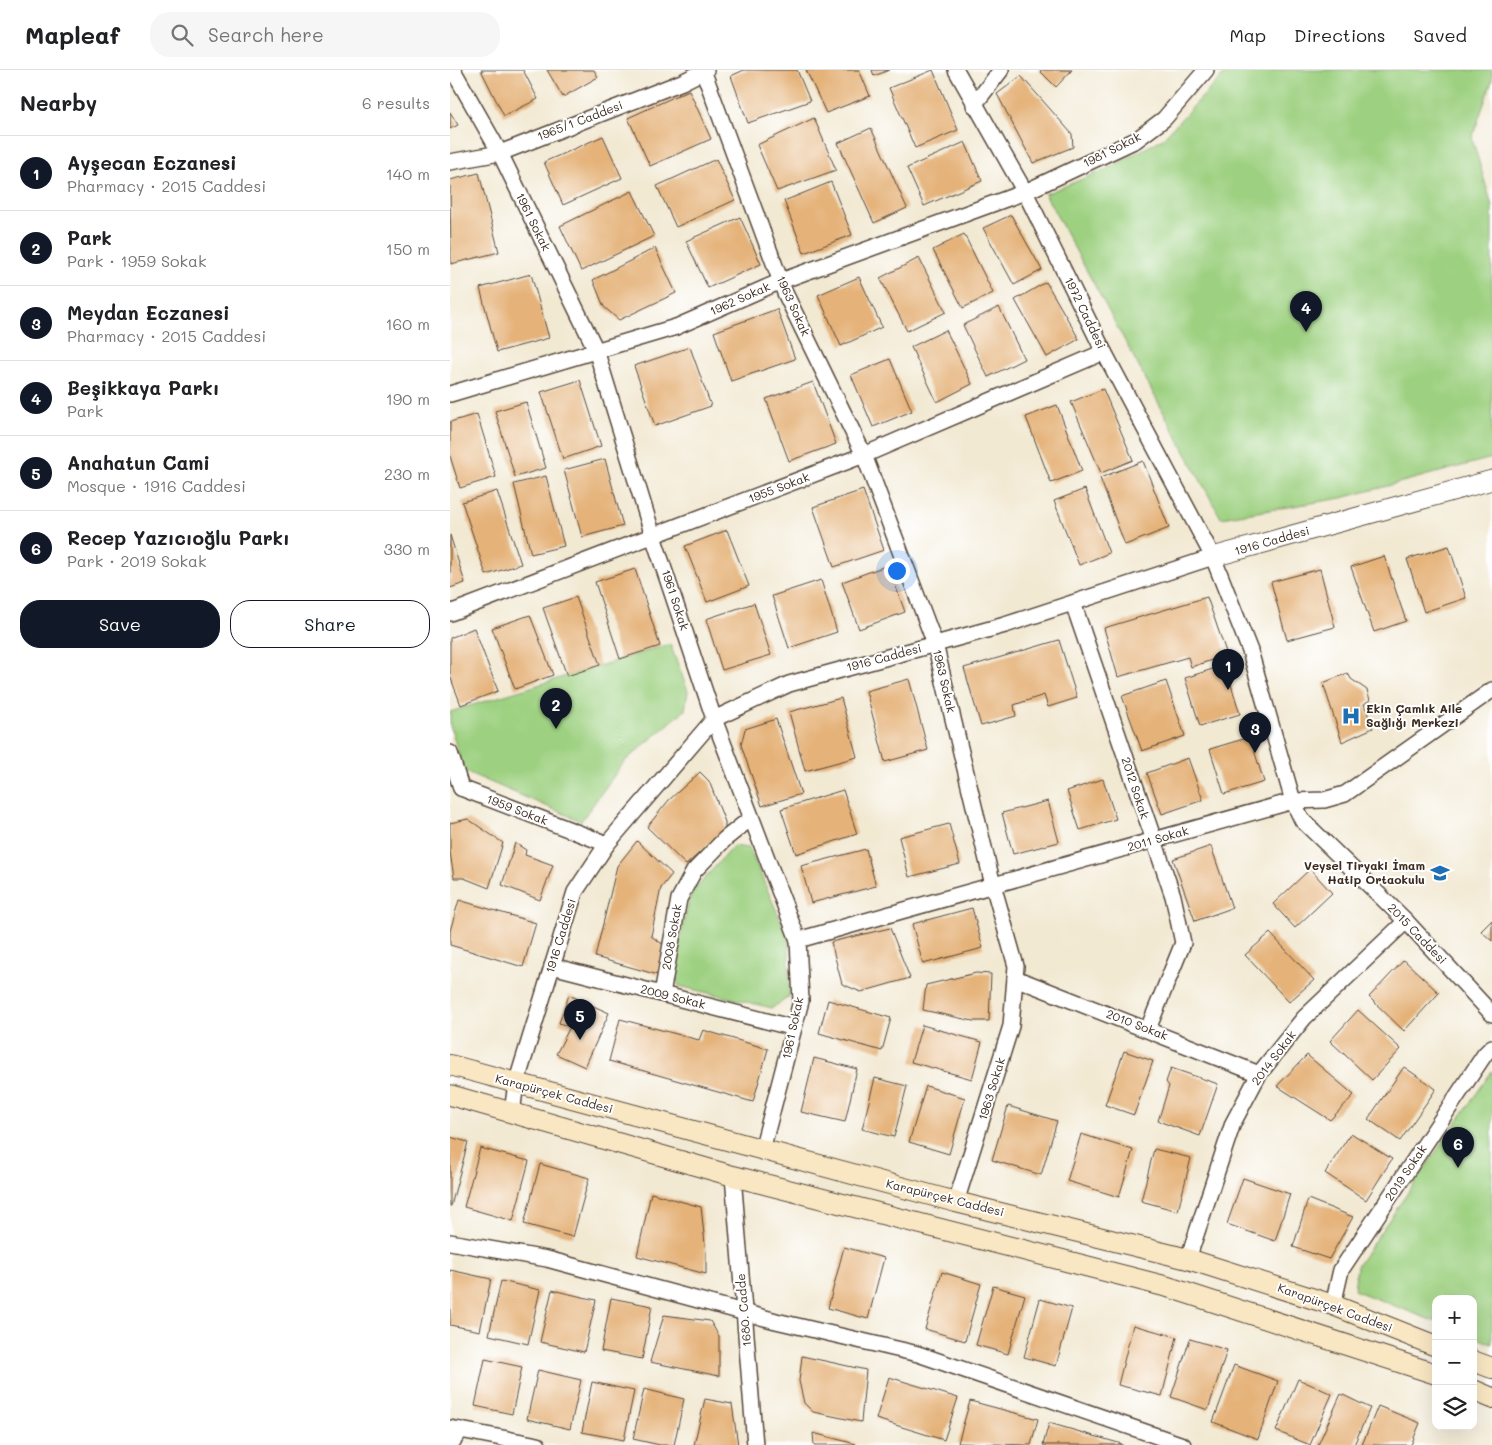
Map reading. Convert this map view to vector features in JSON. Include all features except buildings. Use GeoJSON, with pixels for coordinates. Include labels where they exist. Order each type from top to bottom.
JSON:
{"type":"FeatureCollection","features":[{"type":"Feature","properties":{"kind":"main road","name":"Karapürçek Caddesi"},"geometry":{"type":"LineString","coordinates":[[450,1065],[956,1202],[1188,1259],[1333,1305],[1432,1344]]}},
{"type":"Feature","properties":{"kind":"main road"},"geometry":{"type":"LineString","coordinates":[[450,1095],[733,1176],[1168,1287],[1432,1373]]}},
{"type":"Feature","properties":{"kind":"main road"},"geometry":{"type":"LineString","coordinates":[[1477,1362],[1492,1368]]}},
{"type":"Feature","properties":{"kind":"main road"},"geometry":{"type":"LineString","coordinates":[[1477,1392],[1492,1398]]}},
{"type":"Feature","properties":{"kind":"street","name":"1961 Sokak"},"geometry":{"type":"LineString","coordinates":[[453,70],[500,153],[596,350],[653,536],[714,719],[798,940],[801,1001],[762,1150]]}},
{"type":"Feature","properties":{"kind":"street","name":"1965/1 Caddesi"},"geometry":{"type":"LineString","coordinates":[[450,162],[500,153],[682,82],[705,70]]}},
{"type":"Feature","properties":{"kind":"street","name":"1963 Sokak"},"geometry":{"type":"LineString","coordinates":[[705,70],[782,281],[864,456],[935,644],[993,885],[1016,966],[1011,1026],[956,1202]]}},
{"type":"Feature","properties":{"kind":"street","name":"1972 Caddesi"},"geometry":{"type":"LineString","coordinates":[[956,70],[1025,192],[1104,352],[1213,557]]}},
{"type":"Feature","properties":{"kind":"street"},"geometry":{"type":"LineString","coordinates":[[974,104],[1001,70]]}},
{"type":"Feature","properties":{"kind":"street","name":"1981 Sokak"},"geometry":{"type":"LineString","coordinates":[[1025,192],[1136,140],[1164,119],[1206,70]]}},
{"type":"Feature","properties":{"kind":"street","name":"1962 Sokak"},"geometry":{"type":"LineString","coordinates":[[450,394],[676,327],[782,281],[1025,192]]}},
{"type":"Feature","properties":{"kind":"street","name":"1955 Sokak"},"geometry":{"type":"LineString","coordinates":[[450,613],[864,456],[1104,352]]}},
{"type":"Feature","properties":{"kind":"street","name":"1916 Caddesi"},"geometry":{"type":"LineString","coordinates":[[512,1112],[516,1084],[575,892],[607,844],[714,719],[789,684],[1005,625],[1213,557],[1492,480]]}},
{"type":"Feature","properties":{"kind":"street","name":"2015 Caddesi"},"geometry":{"type":"LineString","coordinates":[[1213,557],[1250,651],[1293,801],[1302,820],[1406,921],[1492,1014]]}},
{"type":"Feature","properties":{"kind":"street","name":"2012 Sokak"},"geometry":{"type":"LineString","coordinates":[[1073,603],[1173,896],[1183,943],[1148,1029]]}},
{"type":"Feature","properties":{"kind":"street","name":"2011 Sokak"},"geometry":{"type":"LineString","coordinates":[[798,940],[1293,801],[1324,800],[1345,794],[1492,690]]}},
{"type":"Feature","properties":{"kind":"street","name":"1959 Sokak"},"geometry":{"type":"LineString","coordinates":[[450,753],[456,790],[607,844]]}},
{"type":"Feature","properties":{"kind":"street","name":"2008 Sokak"},"geometry":{"type":"LineString","coordinates":[[662,994],[679,898],[694,871],[751,818]]}},
{"type":"Feature","properties":{"kind":"street","name":"2014 Sokak"},"geometry":{"type":"LineString","coordinates":[[1188,1259],[1233,1123],[1258,1074],[1304,1018],[1406,921]]}},
{"type":"Feature","properties":{"kind":"street","name":"2009 Sokak"},"geometry":{"type":"LineString","coordinates":[[552,966],[794,1028]]}},
{"type":"Feature","properties":{"kind":"street","name":"2010 Sokak"},"geometry":{"type":"LineString","coordinates":[[1015,978],[1258,1074]]}},
{"type":"Feature","properties":{"kind":"street","name":"2019 Sokak"},"geometry":{"type":"LineString","coordinates":[[1333,1305],[1341,1270],[1485,1054],[1492,1047]]}},
{"type":"Feature","properties":{"kind":"street","name":"1680. Cadde"},"geometry":{"type":"LineString","coordinates":[[733,1176],[755,1445]]}},
{"type":"Feature","properties":{"kind":"street"},"geometry":{"type":"LineString","coordinates":[[450,1242],[548,1259],[745,1312],[918,1354],[1183,1445]]}},
{"type":"Feature","properties":{"kind":"street"},"geometry":{"type":"LineString","coordinates":[[450,1445],[455,1429],[538,1445]]}},
{"type":"Feature","properties":{"kind":"green space"},"geometry":{"type":"Polygon","coordinates":[[[1228,70],[1492,70],[1492,81],[1472,138],[1492,206],[1492,458],[1342,498],[1221,518],[1045,194],[1107,169],[1162,139],[1228,70]]]}},
{"type":"Feature","properties":{"kind":"green space"},"geometry":{"type":"Polygon","coordinates":[[[670,644],[688,691],[685,710],[624,762],[581,821],[464,771],[450,726],[450,712],[670,644]]]}},
{"type":"Feature","properties":{"kind":"green space"},"geometry":{"type":"Polygon","coordinates":[[[733,846],[749,848],[789,939],[789,997],[772,1008],[679,986],[672,970],[691,894],[733,846]]]}},
{"type":"Feature","properties":{"kind":"green space"},"geometry":{"type":"Polygon","coordinates":[[[1492,1071],[1492,1344],[1477,1338],[1477,1295],[1432,1295],[1432,1320],[1354,1290],[1357,1266],[1492,1071]]]}},
{"type":"Feature","properties":{"kind":"place","name":"Beşikkaya Parkı"},"geometry":{"type":"Point","coordinates":[1306,332]}},
{"type":"Feature","properties":{"kind":"place","name":"Ayşecan Eczanesi"},"geometry":{"type":"Point","coordinates":[1228,690]}},
{"type":"Feature","properties":{"kind":"place","name":"Ekin Çamlık Aile Sağlığı Merkezi"},"geometry":{"type":"Point","coordinates":[1351,716]}},
{"type":"Feature","properties":{"kind":"place","name":"Park"},"geometry":{"type":"Point","coordinates":[556,729]}},
{"type":"Feature","properties":{"kind":"place","name":"Meydan Eczanesi"},"geometry":{"type":"Point","coordinates":[1255,753]}},
{"type":"Feature","properties":{"kind":"place","name":"Veysel Tiryaki İmam Hatip Ortaokulu"},"geometry":{"type":"Point","coordinates":[1440,873]}},
{"type":"Feature","properties":{"kind":"place","name":"Anahatun Cami"},"geometry":{"type":"Point","coordinates":[580,1040]}},
{"type":"Feature","properties":{"kind":"place","name":"Recep Yazıcıoğlu Parkı"},"geometry":{"type":"Point","coordinates":[1458,1168]}}]}
